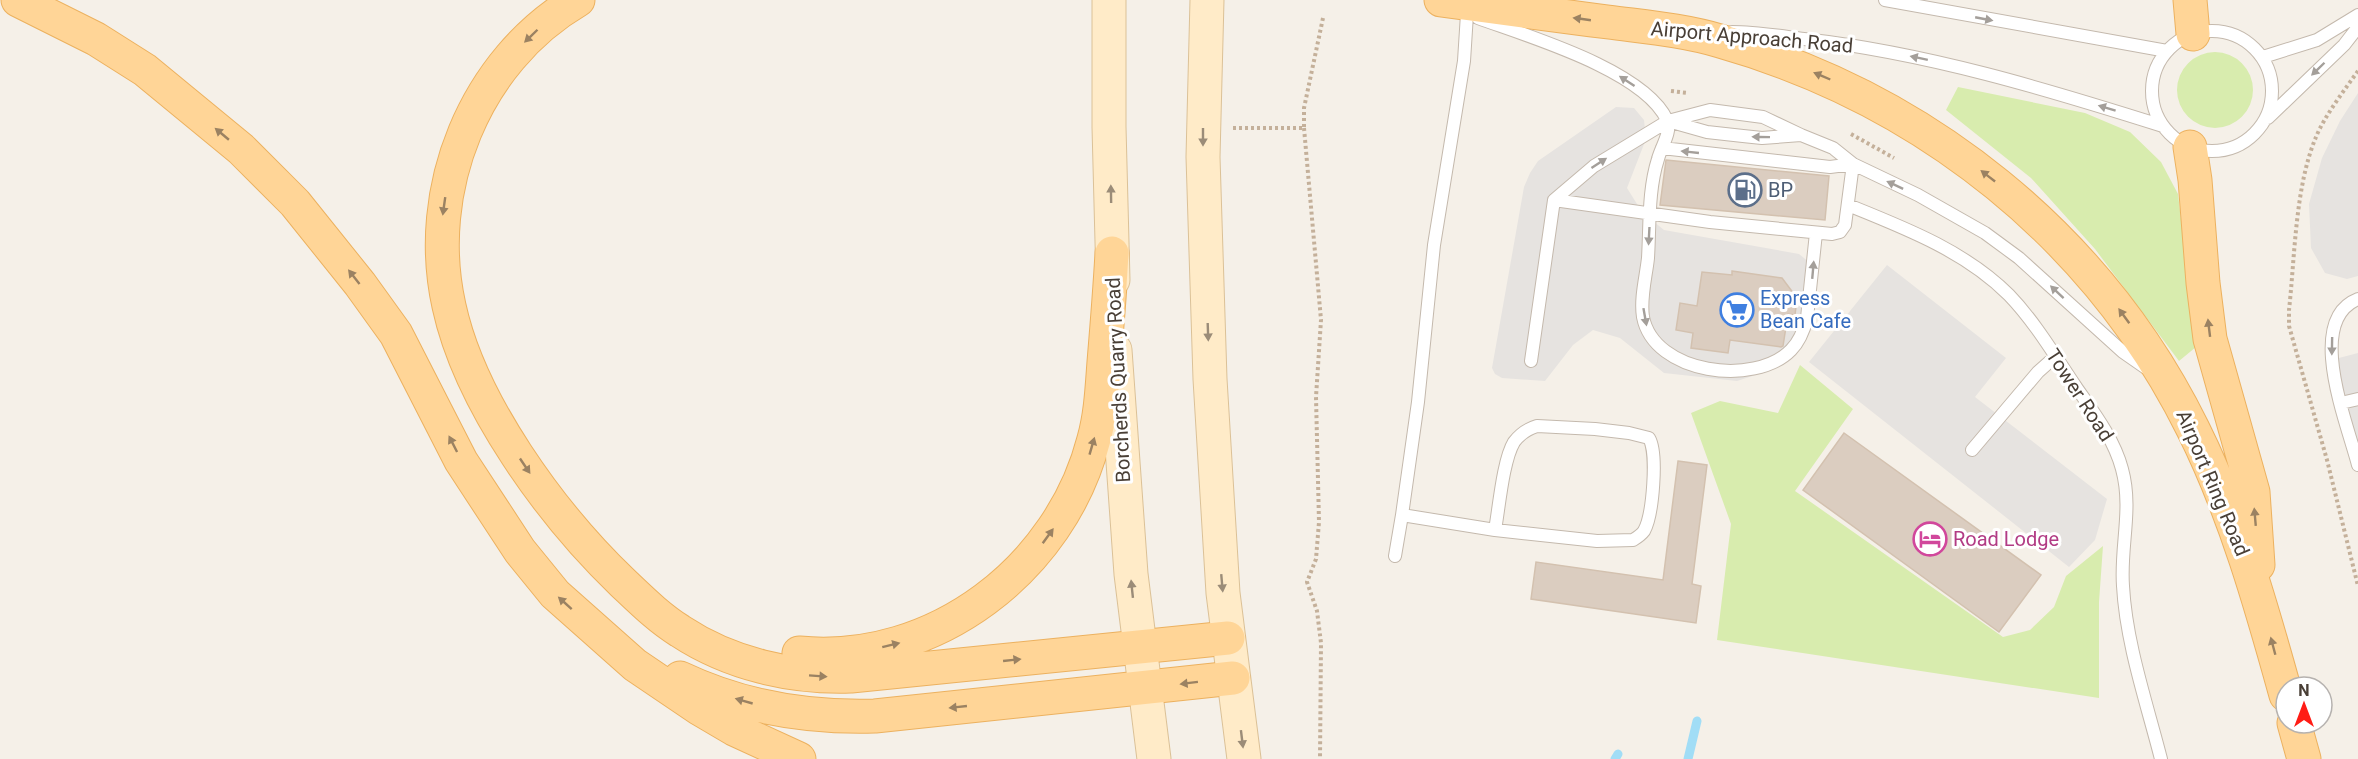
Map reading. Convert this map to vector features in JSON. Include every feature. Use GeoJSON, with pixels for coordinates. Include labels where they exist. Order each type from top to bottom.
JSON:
{"type":"FeatureCollection","features":[{"type":"Feature","properties":{"kind":"main road"},"geometry":{"type":"LineString","coordinates":[[18,0],[96,39],[145,70],[241,149],[295,203],[360,284],[396,334],[461,461],[520,551],[555,594],[635,665],[700,709],[734,729],[799,759]]}},
{"type":"Feature","properties":{"kind":"main road"},"geometry":{"type":"LineString","coordinates":[[578,0],[551,18],[517,50],[502,67],[466,126],[451,170],[443,215],[442,249],[445,284],[462,351],[485,399],[532,477],[590,549],[655,613],[680,631],[725,654],[749,663],[799,675],[824,677],[1228,638]]}},
{"type":"Feature","properties":{"kind":"main road"},"geometry":{"type":"LineString","coordinates":[[2190,0],[2193,34]]}},
{"type":"Feature","properties":{"kind":"main road","name":"Borcherds Quarry Road"},"geometry":{"type":"LineString","coordinates":[[1109,5],[1112,253],[1122,477],[1138,647],[1154,759]]}},
{"type":"Feature","properties":{"kind":"main road","name":"Airport Approach Road"},"geometry":{"type":"LineString","coordinates":[[1449,5],[1681,32]]}},
{"type":"Feature","properties":{"kind":"main road"},"geometry":{"type":"LineString","coordinates":[[1206,10],[1203,117],[1204,231],[1213,443],[1228,638],[1244,759]]}},
{"type":"Feature","properties":{"kind":"main road","name":"Airport Ring Road"},"geometry":{"type":"LineString","coordinates":[[1681,32],[1758,52],[1832,80],[1878,103],[1952,148],[2014,197],[2071,252],[2122,313],[2167,382],[2210,466],[2259,596],[2281,675]]}},
{"type":"Feature","properties":{"kind":"main road"},"geometry":{"type":"LineString","coordinates":[[2190,147],[2210,339],[2253,492],[2259,596]]}},
{"type":"Feature","properties":{"kind":"main road"},"geometry":{"type":"LineString","coordinates":[[590,549],[625,581],[678,616],[721,635],[783,651],[814,655],[878,648],[918,636],[957,618],[1009,581],[1038,551],[1063,516],[1081,478],[1099,417],[1112,253]]}},
{"type":"Feature","properties":{"kind":"main road"},"geometry":{"type":"LineString","coordinates":[[609,641],[622,645],[683,680],[712,691],[762,706],[814,715],[875,716],[1233,678]]}},
{"type":"Feature","properties":{"kind":"main road"},"geometry":{"type":"LineString","coordinates":[[2297,735],[2304,759]]}},
{"type":"Feature","properties":{"kind":"lane"},"geometry":{"type":"LineString","coordinates":[[1886,0],[2167,51]]}},
{"type":"Feature","properties":{"kind":"lane"},"geometry":{"type":"LineString","coordinates":[[1449,5],[1606,68],[1632,84],[1653,101],[1668,121],[1707,132],[1743,136],[1762,138],[1801,135]]}},
{"type":"Feature","properties":{"kind":"lane"},"geometry":{"type":"LineString","coordinates":[[1395,556],[1418,402],[1434,245],[1464,61],[1449,5]]}},
{"type":"Feature","properties":{"kind":"lane"},"geometry":{"type":"LineString","coordinates":[[2263,57],[2317,40],[2358,15]]}},
{"type":"Feature","properties":{"kind":"lane"},"geometry":{"type":"LineString","coordinates":[[2265,121],[2273,94],[2271,75],[2263,57],[2249,43],[2232,34],[2213,31],[2193,34],[2179,40],[2167,51],[2157,66],[2152,83],[2152,101],[2163,126],[2170,134],[2190,147],[2215,151],[2235,147],[2252,137],[2265,121],[2344,45],[2358,27]]}},
{"type":"Feature","properties":{"kind":"lane","name":"Airport Approach Road"},"geometry":{"type":"LineString","coordinates":[[1681,32],[1737,32],[1853,44],[1932,61],[2066,95],[2163,126]]}},
{"type":"Feature","properties":{"kind":"lane"},"geometry":{"type":"LineString","coordinates":[[1532,361],[1554,200],[1594,166],[1668,121],[1710,110],[1763,117],[1833,148],[1852,164],[1918,195],[1984,233],[2019,258],[2123,352],[2167,382]]}},
{"type":"Feature","properties":{"kind":"lane"},"geometry":{"type":"LineString","coordinates":[[1668,121],[1667,134],[1654,173],[1643,316],[1650,336],[1663,351],[1690,366],[1736,371],[1753,369],[1772,362],[1790,351],[1803,331],[1807,318],[1816,233]]}},
{"type":"Feature","properties":{"kind":"lane"},"geometry":{"type":"LineString","coordinates":[[1662,148],[1830,167],[1852,164]]}},
{"type":"Feature","properties":{"kind":"lane"},"geometry":{"type":"LineString","coordinates":[[1554,200],[1733,225],[1832,234],[1840,232],[1845,225],[1852,164]]}},
{"type":"Feature","properties":{"kind":"lane","name":"Tower Road"},"geometry":{"type":"LineString","coordinates":[[1848,205],[1951,251],[1984,273],[2009,295],[2029,318],[2056,356],[2112,440],[2122,469],[2128,499],[2122,587],[2132,645],[2162,759]]}},
{"type":"Feature","properties":{"kind":"lane"},"geometry":{"type":"LineString","coordinates":[[2358,299],[2342,309],[2334,323],[2331,353],[2341,403],[2358,465]]}},
{"type":"Feature","properties":{"kind":"lane"},"geometry":{"type":"LineString","coordinates":[[1972,450],[2038,372],[2056,356]]}},
{"type":"Feature","properties":{"kind":"lane"},"geometry":{"type":"LineString","coordinates":[[2341,403],[2358,399]]}},
{"type":"Feature","properties":{"kind":"lane"},"geometry":{"type":"LineString","coordinates":[[1402,515],[1495,530],[1598,541],[1634,540],[1646,528],[1651,504],[1653,444],[1645,436],[1629,433],[1537,426],[1527,429],[1513,443],[1508,458],[1495,530]]}},
{"type":"Feature","properties":{"kind":"path"},"geometry":{"type":"LineString","coordinates":[[1320,759],[1321,643],[1317,610],[1307,582],[1316,560],[1319,522],[1316,397],[1321,311],[1304,108],[1323,18]]}},
{"type":"Feature","properties":{"kind":"path"},"geometry":{"type":"LineString","coordinates":[[1229,128],[1304,128]]}},
{"type":"Feature","properties":{"kind":"green space"},"geometry":{"type":"Polygon","coordinates":[[[2208,52],[2222,52],[2236,58],[2247,69],[2253,83],[2250,105],[2242,117],[2222,128],[2208,128],[2194,122],[2183,111],[2177,97],[2177,83],[2183,69],[2194,58],[2208,52]]]}},
{"type":"Feature","properties":{"kind":"green space"},"geometry":{"type":"Polygon","coordinates":[[[1958,87],[2085,113],[2130,132],[2161,162],[2178,194],[2196,347],[2179,361],[2095,249],[2031,178],[1946,110],[1958,87]]]}},
{"type":"Feature","properties":{"kind":"green space"},"geometry":{"type":"Polygon","coordinates":[[[1800,365],[1853,409],[1795,491],[2003,637],[2030,630],[2054,607],[2066,576],[2103,546],[2099,602],[2099,698],[1717,640],[1731,524],[1691,413],[1720,401],[1778,413],[1800,365]]]}},
{"type":"Feature","properties":{"kind":"shaded area"},"geometry":{"type":"Polygon","coordinates":[[[2358,93],[2358,276],[2347,279],[2325,273],[2311,248],[2309,204],[2322,158],[2340,121],[2358,93]]]}},
{"type":"Feature","properties":{"kind":"shaded area"},"geometry":{"type":"Polygon","coordinates":[[[1616,107],[1634,108],[1644,120],[1646,139],[1627,188],[1642,212],[1664,230],[1799,254],[1810,263],[1806,305],[1793,347],[1771,370],[1737,381],[1664,373],[1620,338],[1593,330],[1573,345],[1545,381],[1502,378],[1495,374],[1492,368],[1524,187],[1530,173],[1538,161],[1616,107]]]}},
{"type":"Feature","properties":{"kind":"shaded area"},"geometry":{"type":"Polygon","coordinates":[[[1887,265],[2006,358],[1975,397],[2107,499],[2095,540],[2069,567],[1809,362],[1887,265]]]}},
{"type":"Feature","properties":{"kind":"shaded area"},"geometry":{"type":"Polygon","coordinates":[[[2358,353],[2358,449],[2335,359],[2358,353]]]}},
{"type":"Feature","properties":{"kind":"building","name":"BP"},"geometry":{"type":"Polygon","coordinates":[[[1666,160],[1829,176],[1825,220],[1660,205],[1666,160]]]}},
{"type":"Feature","properties":{"kind":"building","name":"Express Bean Cafe"},"geometry":{"type":"Polygon","coordinates":[[[1732,271],[1782,278],[1797,298],[1795,315],[1788,314],[1783,346],[1730,340],[1728,353],[1691,348],[1693,333],[1676,330],[1680,303],[1697,306],[1702,272],[1732,275],[1732,271]]]}},
{"type":"Feature","properties":{"kind":"building","name":"Road Lodge"},"geometry":{"type":"Polygon","coordinates":[[[1844,433],[2041,575],[1999,632],[1803,490],[1844,433]]]}},
{"type":"Feature","properties":{"kind":"building"},"geometry":{"type":"Polygon","coordinates":[[[1678,461],[1707,465],[1692,584],[1701,586],[1696,623],[1531,599],[1536,562],[1663,580],[1678,461]]]}},
{"type":"Feature","properties":{"kind":"waterway"},"geometry":{"type":"LineString","coordinates":[[1688,759],[1697,721]]}},
{"type":"Feature","properties":{"kind":"waterway"},"geometry":{"type":"LineString","coordinates":[[1615,759],[1618,754]]}},
{"type":"Feature","properties":{"kind":"place","name":"BP"},"geometry":{"type":"Point","coordinates":[1745,190]}},
{"type":"Feature","properties":{"kind":"place","name":"Express Bean Cafe"},"geometry":{"type":"Point","coordinates":[1737,310]}},
{"type":"Feature","properties":{"kind":"place","name":"Road Lodge"},"geometry":{"type":"Point","coordinates":[1930,539]}}]}
